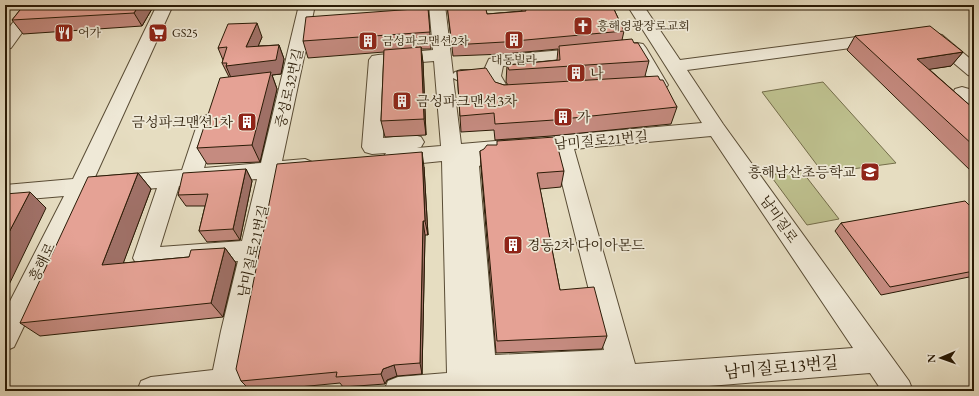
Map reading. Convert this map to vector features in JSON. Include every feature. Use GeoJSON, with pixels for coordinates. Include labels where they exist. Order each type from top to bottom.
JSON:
{"type":"FeatureCollection","features":[{"type":"Feature","properties":{"kind":"street"},"geometry":{"type":"LineString","coordinates":[[5,44],[34,5]]}},
{"type":"Feature","properties":{"kind":"street"},"geometry":{"type":"LineString","coordinates":[[80,187],[165,5]]}},
{"type":"Feature","properties":{"kind":"street","name":"중성로32번길"},"geometry":{"type":"LineString","coordinates":[[271,170],[291,80],[311,27],[306,5]]}},
{"type":"Feature","properties":{"kind":"street","name":"남미질로"},"geometry":{"type":"LineString","coordinates":[[635,5],[716,129],[899,391]]}},
{"type":"Feature","properties":{"kind":"street"},"geometry":{"type":"LineString","coordinates":[[432,14],[434,55],[458,148],[468,160],[482,369],[623,371],[564,148]]}},
{"type":"Feature","properties":{"kind":"street"},"geometry":{"type":"LineString","coordinates":[[921,34],[928,33],[974,71]]}},
{"type":"Feature","properties":{"kind":"street"},"geometry":{"type":"LineString","coordinates":[[534,92],[503,94],[492,76],[495,62],[637,48],[652,85],[680,75],[898,37]]}},
{"type":"Feature","properties":{"kind":"street"},"geometry":{"type":"LineString","coordinates":[[434,55],[444,76],[458,148],[461,386]]}},
{"type":"Feature","properties":{"kind":"street"},"geometry":{"type":"LineString","coordinates":[[434,55],[378,60],[372,147],[458,148]]}},
{"type":"Feature","properties":{"kind":"street"},"geometry":{"type":"LineString","coordinates":[[444,76],[492,76]]}},
{"type":"Feature","properties":{"kind":"street"},"geometry":{"type":"LineString","coordinates":[[269,82],[291,80]]}},
{"type":"Feature","properties":{"kind":"street"},"geometry":{"type":"LineString","coordinates":[[214,102],[145,258],[253,250]]}},
{"type":"Feature","properties":{"kind":"street","name":"남미질로21번길"},"geometry":{"type":"LineString","coordinates":[[357,162],[458,148],[564,148],[716,129]]}},
{"type":"Feature","properties":{"kind":"street"},"geometry":{"type":"LineString","coordinates":[[5,193],[326,165]]}},
{"type":"Feature","properties":{"kind":"street","name":"남미질로21번길"},"geometry":{"type":"LineString","coordinates":[[230,387],[234,331],[271,170]]}},
{"type":"Feature","properties":{"kind":"street","name":"흥해로"},"geometry":{"type":"LineString","coordinates":[[5,338],[80,187]]}},
{"type":"Feature","properties":{"kind":"street","name":"남미질로13번길"},"geometry":{"type":"LineString","coordinates":[[398,391],[461,386],[554,386],[623,371],[676,383],[877,359]]}},
{"type":"Feature","properties":{"kind":"street"},"geometry":{"type":"LineString","coordinates":[[151,391],[230,387]]}},
{"type":"Feature","properties":{"kind":"green space"},"geometry":{"type":"Polygon","coordinates":[[[823,82],[896,163],[823,173],[762,92],[823,82]]]}},
{"type":"Feature","properties":{"kind":"green space"},"geometry":{"type":"Polygon","coordinates":[[[801,170],[839,219],[807,225],[770,175],[801,170]]]}},
{"type":"Feature","properties":{"kind":"building"},"geometry":{"type":"Polygon","coordinates":[[[24,5],[139,5],[134,13],[12,20],[24,5]]]}},
{"type":"Feature","properties":{"kind":"building"},"geometry":{"type":"Polygon","coordinates":[[[447,5],[485,5],[487,14],[526,11],[524,5],[612,5],[624,31],[504,42],[452,45],[447,5]]]}},
{"type":"Feature","properties":{"kind":"building"},"geometry":{"type":"Polygon","coordinates":[[[428,8],[430,32],[303,41],[306,17],[428,8]]]}},
{"type":"Feature","properties":{"kind":"building"},"geometry":{"type":"Polygon","coordinates":[[[257,23],[246,47],[279,45],[276,60],[226,66],[227,63],[222,63],[227,47],[218,48],[228,24],[257,23]]]}},
{"type":"Feature","properties":{"kind":"building"},"geometry":{"type":"Polygon","coordinates":[[[930,26],[963,52],[917,59],[974,109],[974,146],[855,36],[930,26]]]}},
{"type":"Feature","properties":{"kind":"building"},"geometry":{"type":"Polygon","coordinates":[[[632,39],[634,43],[638,43],[649,61],[509,70],[507,65],[560,60],[559,46],[632,39]]]}},
{"type":"Feature","properties":{"kind":"building","name":"금성파크맨션3차"},"geometry":{"type":"Polygon","coordinates":[[[421,47],[424,119],[381,121],[384,50],[421,47]]]}},
{"type":"Feature","properties":{"kind":"building"},"geometry":{"type":"Polygon","coordinates":[[[486,68],[495,82],[504,85],[658,76],[660,80],[663,80],[677,107],[554,120],[495,124],[494,113],[460,116],[457,71],[486,68]]]}},
{"type":"Feature","properties":{"kind":"building"},"geometry":{"type":"Polygon","coordinates":[[[271,72],[252,145],[197,148],[220,78],[271,72]]]}},
{"type":"Feature","properties":{"kind":"building","name":"경동2차 다이아몬드"},"geometry":{"type":"Polygon","coordinates":[[[555,137],[564,171],[537,173],[560,290],[594,287],[607,336],[497,341],[480,151],[487,145],[497,145],[497,141],[555,137]]]}},
{"type":"Feature","properties":{"kind":"building"},"geometry":{"type":"Polygon","coordinates":[[[422,152],[425,221],[423,221],[420,363],[394,365],[383,369],[381,374],[336,377],[337,372],[241,381],[236,369],[277,164],[422,152]]]}},
{"type":"Feature","properties":{"kind":"building"},"geometry":{"type":"Polygon","coordinates":[[[246,169],[233,229],[199,231],[208,194],[178,195],[183,173],[246,169]]]}},
{"type":"Feature","properties":{"kind":"building"},"geometry":{"type":"Polygon","coordinates":[[[138,173],[102,265],[189,257],[191,250],[225,248],[211,303],[20,323],[88,177],[138,173]]]}},
{"type":"Feature","properties":{"kind":"building"},"geometry":{"type":"Polygon","coordinates":[[[30,192],[5,240],[5,194],[30,192]]]}},
{"type":"Feature","properties":{"kind":"building"},"geometry":{"type":"Polygon","coordinates":[[[965,201],[974,210],[974,271],[890,287],[841,223],[965,201]]]}},
{"type":"Feature","properties":{"kind":"place","name":"흥해영광장로교회"},"geometry":{"type":"Point","coordinates":[583,26]}},
{"type":"Feature","properties":{"kind":"place","name":"어가"},"geometry":{"type":"Point","coordinates":[64,33]}},
{"type":"Feature","properties":{"kind":"place","name":"GS25"},"geometry":{"type":"Point","coordinates":[158,33]}},
{"type":"Feature","properties":{"kind":"place","name":"대동빌라"},"geometry":{"type":"Point","coordinates":[514,40]}},
{"type":"Feature","properties":{"kind":"place","name":"금성파크맨션2차"},"geometry":{"type":"Point","coordinates":[368,41]}},
{"type":"Feature","properties":{"kind":"place","name":"나"},"geometry":{"type":"Point","coordinates":[576,73]}},
{"type":"Feature","properties":{"kind":"place","name":"금성파크맨션3차"},"geometry":{"type":"Point","coordinates":[402,101]}},
{"type":"Feature","properties":{"kind":"place","name":"가"},"geometry":{"type":"Point","coordinates":[563,117]}},
{"type":"Feature","properties":{"kind":"place","name":"금성파크맨션1차"},"geometry":{"type":"Point","coordinates":[247,122]}},
{"type":"Feature","properties":{"kind":"place","name":"흥해남산초등학교"},"geometry":{"type":"Point","coordinates":[870,172]}},
{"type":"Feature","properties":{"kind":"place","name":"경동2차 다이아몬드"},"geometry":{"type":"Point","coordinates":[513,245]}}]}
